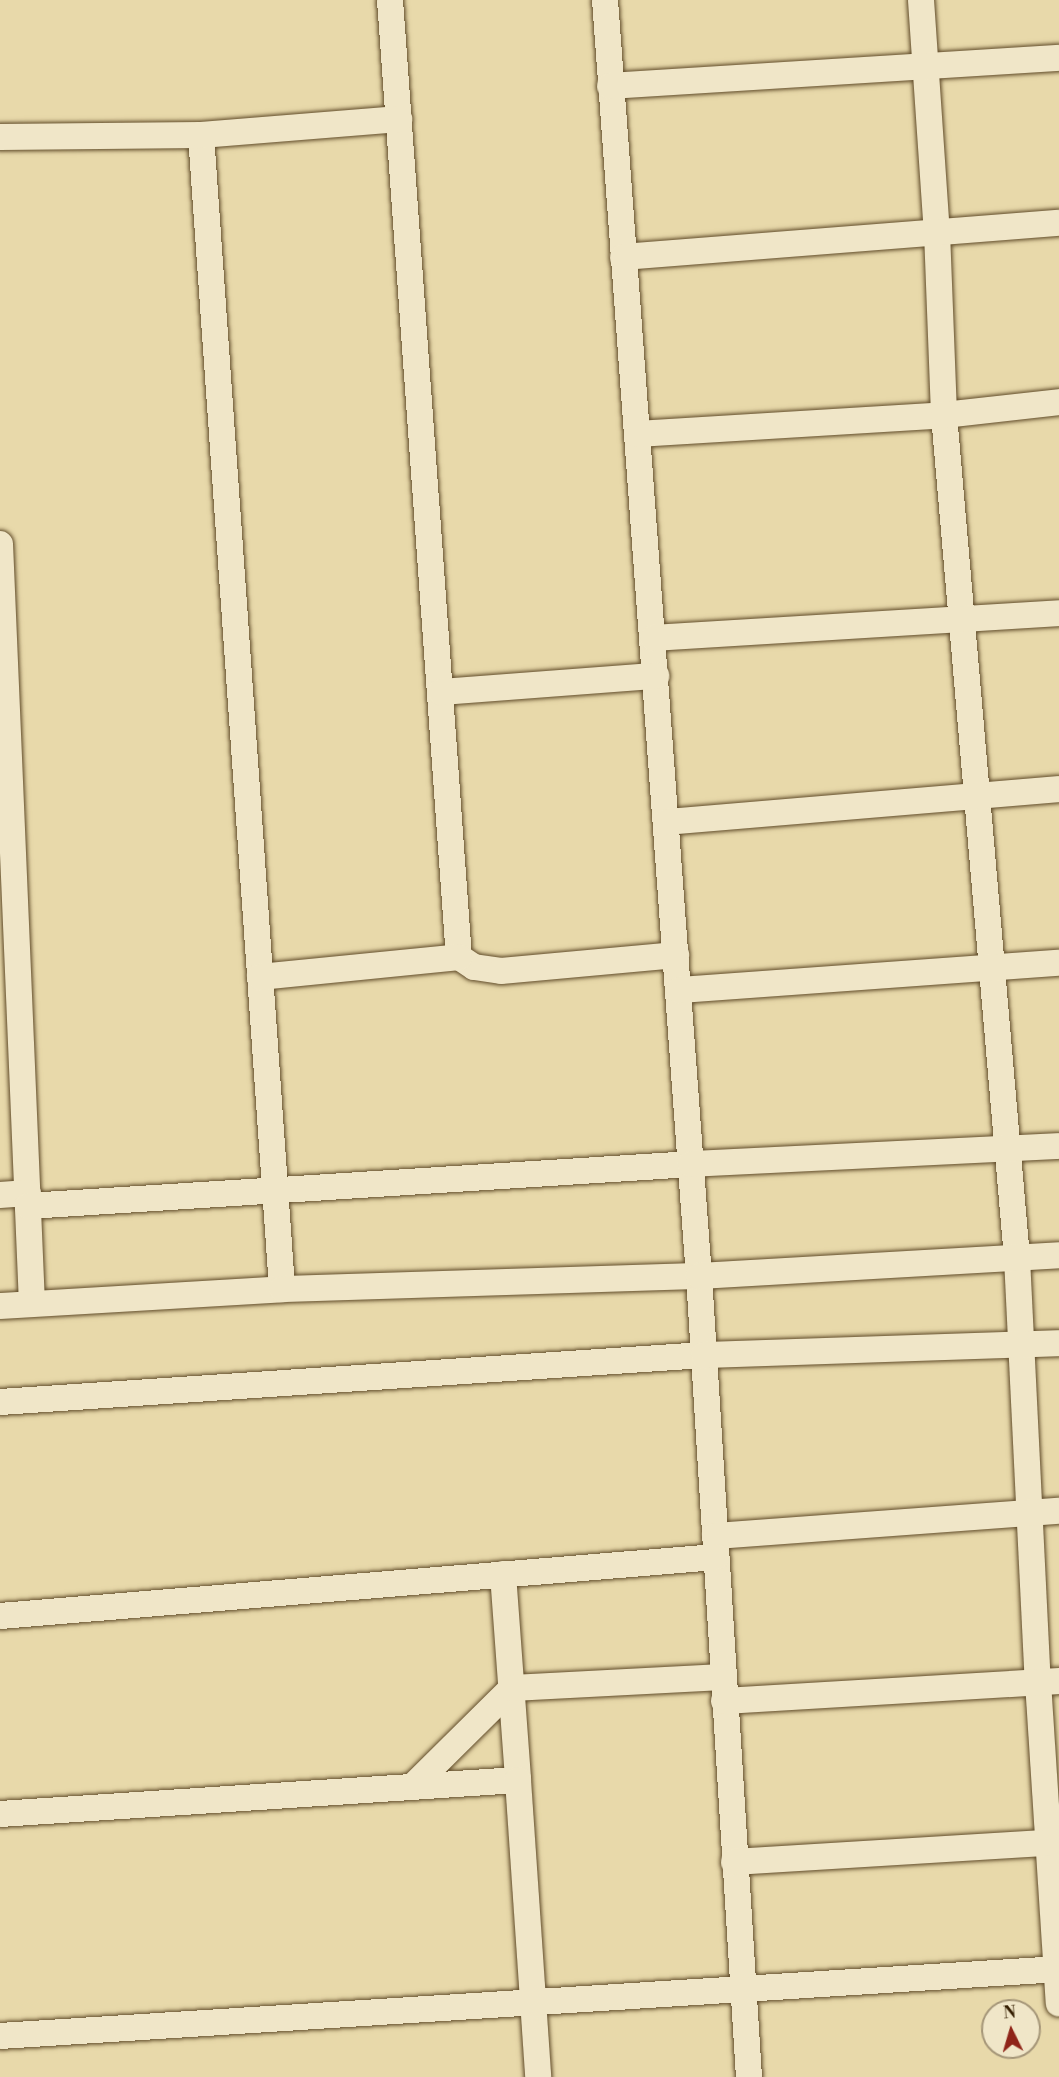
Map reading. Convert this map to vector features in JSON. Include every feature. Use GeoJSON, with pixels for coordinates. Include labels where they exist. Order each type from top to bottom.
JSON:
{"type":"FeatureCollection","features":[{"type":"Feature","properties":{"kind":"street"},"geometry":{"type":"LineString","coordinates":[[390,0],[459,957]]}},
{"type":"Feature","properties":{"kind":"street"},"geometry":{"type":"LineString","coordinates":[[605,0],[699,1276],[749,2077]]}},
{"type":"Feature","properties":{"kind":"street"},"geometry":{"type":"LineString","coordinates":[[921,0],[937,232],[944,415],[978,795],[990,969],[1017,1258],[1029,1512],[1049,1682],[1059,2003]]}},
{"type":"Feature","properties":{"kind":"street"},"geometry":{"type":"LineString","coordinates":[[610,86],[1059,58]]}},
{"type":"Feature","properties":{"kind":"street"},"geometry":{"type":"LineString","coordinates":[[0,137],[201,135],[399,119]]}},
{"type":"Feature","properties":{"kind":"street"},"geometry":{"type":"LineString","coordinates":[[201,135],[282,1289]]}},
{"type":"Feature","properties":{"kind":"street"},"geometry":{"type":"LineString","coordinates":[[623,257],[1059,223]]}},
{"type":"Feature","properties":{"kind":"street"},"geometry":{"type":"LineString","coordinates":[[637,434],[944,415],[1059,402]]}},
{"type":"Feature","properties":{"kind":"street"},"geometry":{"type":"LineString","coordinates":[[0,544],[32,1304]]}},
{"type":"Feature","properties":{"kind":"street"},"geometry":{"type":"LineString","coordinates":[[653,638],[962,617],[1059,613]]}},
{"type":"Feature","properties":{"kind":"street"},"geometry":{"type":"LineString","coordinates":[[441,692],[656,675]]}},
{"type":"Feature","properties":{"kind":"street"},"geometry":{"type":"LineString","coordinates":[[666,822],[1059,789]]}},
{"type":"Feature","properties":{"kind":"street"},"geometry":{"type":"LineString","coordinates":[[260,977],[459,957],[474,967],[501,971],[676,955]]}},
{"type":"Feature","properties":{"kind":"street"},"geometry":{"type":"LineString","coordinates":[[679,990],[1059,963]]}},
{"type":"Feature","properties":{"kind":"street"},"geometry":{"type":"LineString","coordinates":[[0,1195],[28,1200],[275,1189],[691,1164],[1059,1146]]}},
{"type":"Feature","properties":{"kind":"street"},"geometry":{"type":"LineString","coordinates":[[0,1306],[282,1289],[699,1276],[1059,1255]]}},
{"type":"Feature","properties":{"kind":"street"},"geometry":{"type":"LineString","coordinates":[[0,1402],[704,1355],[1059,1343]]}},
{"type":"Feature","properties":{"kind":"street"},"geometry":{"type":"LineString","coordinates":[[0,1616],[503,1574],[716,1546],[1029,1512],[1059,1511]]}},
{"type":"Feature","properties":{"kind":"street"},"geometry":{"type":"LineString","coordinates":[[503,1574],[538,2077]]}},
{"type":"Feature","properties":{"kind":"street"},"geometry":{"type":"LineString","coordinates":[[412,1787],[512,1688],[723,1689],[1049,1682]]}},
{"type":"Feature","properties":{"kind":"street"},"geometry":{"type":"LineString","coordinates":[[0,1814],[518,1780]]}},
{"type":"Feature","properties":{"kind":"street"},"geometry":{"type":"LineString","coordinates":[[734,1862],[1054,1842]]}},
{"type":"Feature","properties":{"kind":"street"},"geometry":{"type":"LineString","coordinates":[[0,2036],[1058,1969]]}}]}
